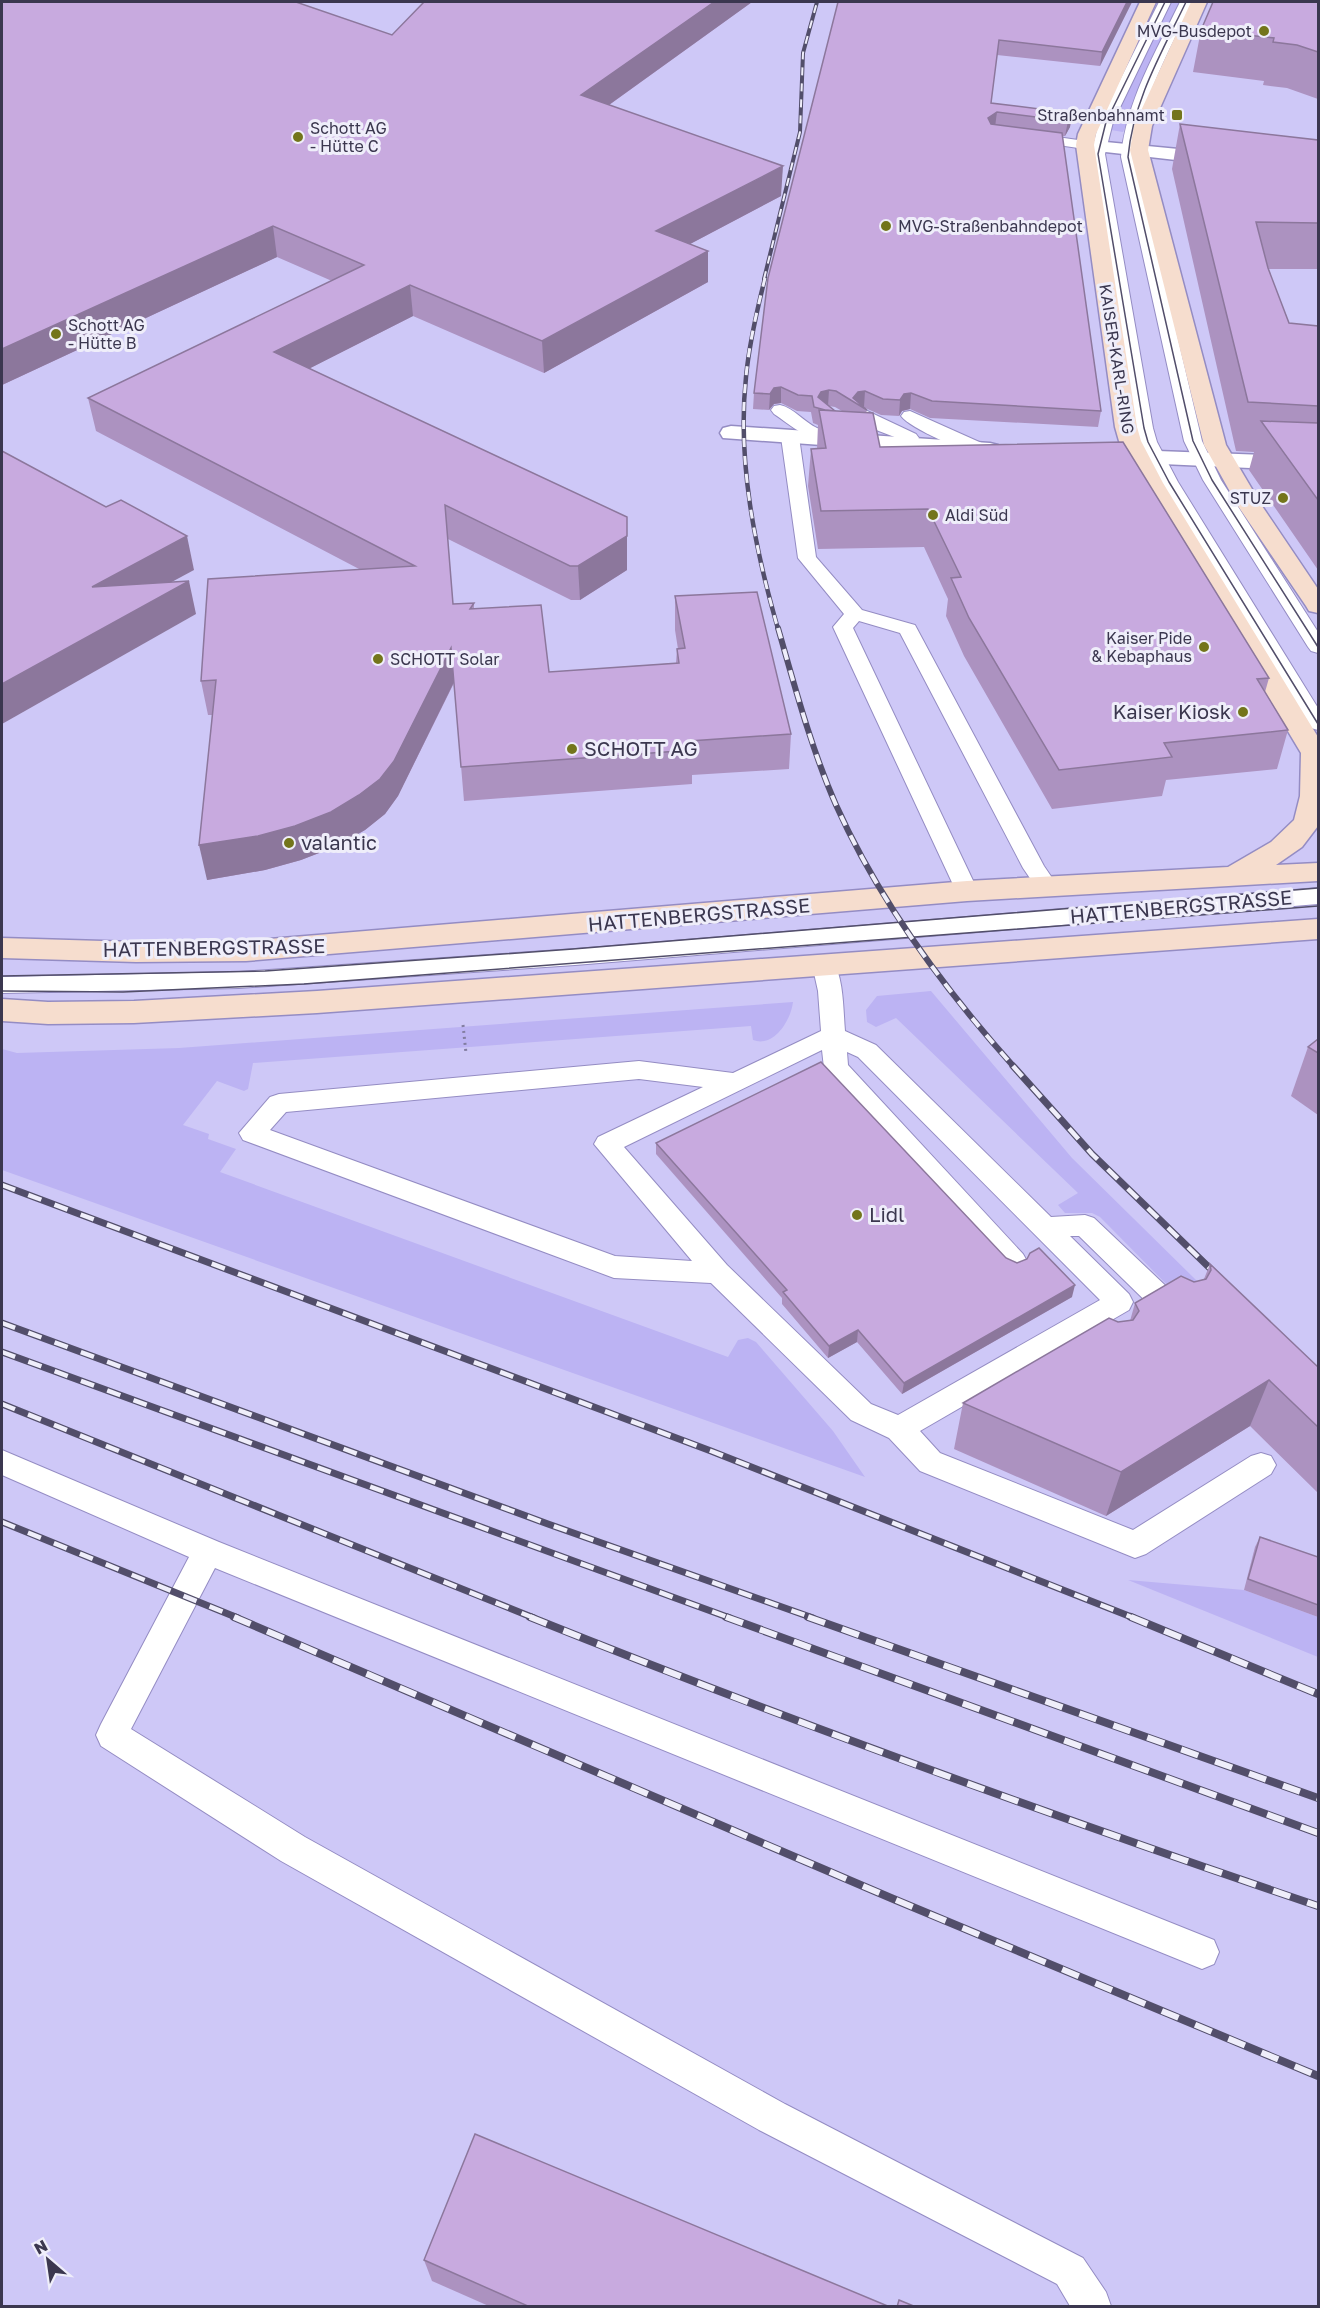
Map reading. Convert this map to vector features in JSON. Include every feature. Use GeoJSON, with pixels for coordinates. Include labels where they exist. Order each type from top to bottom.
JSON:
{"type":"FeatureCollection","features":[{"type":"Feature","properties":{"kind":"street","name":"KAISER-KARL-RING"},"geometry":{"type":"LineString","coordinates":[[1148,2],[1087,134],[1092,146],[1126,427],[1146,456],[1317,756]]}},
{"type":"Feature","properties":{"kind":"street"},"geometry":{"type":"LineString","coordinates":[[1199,2],[1134,149],[1209,431],[1212,459],[1250,506],[1318,606]]}},
{"type":"Feature","properties":{"kind":"street"},"geometry":{"type":"LineString","coordinates":[[1092,146],[1214,154],[1234,161]]}},
{"type":"Feature","properties":{"kind":"street"},"geometry":{"type":"LineString","coordinates":[[731,434],[790,437],[837,430],[883,442],[917,441],[1011,452]]}},
{"type":"Feature","properties":{"kind":"street"},"geometry":{"type":"LineString","coordinates":[[1082,455],[1318,464]]}},
{"type":"Feature","properties":{"kind":"street","name":"HATTENBERGSTRASSE"},"geometry":{"type":"LineString","coordinates":[[2,948],[136,952],[246,951],[966,891],[1234,877],[1290,842],[1302,829],[1312,811],[1317,756]]}},
{"type":"Feature","properties":{"kind":"street"},"geometry":{"type":"LineString","coordinates":[[1234,877],[1318,872]]}},
{"type":"Feature","properties":{"kind":"street","name":"HATTENBERGSTRASSE"},"geometry":{"type":"LineString","coordinates":[[2,1010],[48,1013],[134,1012],[294,1003],[1318,929]]}},
{"type":"Feature","properties":{"kind":"lane","name":"KAISER-KARL-RING"},"geometry":{"type":"LineString","coordinates":[[1092,146],[1165,2]]}},
{"type":"Feature","properties":{"kind":"lane"},"geometry":{"type":"LineString","coordinates":[[1134,149],[1138,107],[1186,2]]}},
{"type":"Feature","properties":{"kind":"lane"},"geometry":{"type":"LineString","coordinates":[[1019,136],[1092,146]]}},
{"type":"Feature","properties":{"kind":"lane"},"geometry":{"type":"LineString","coordinates":[[780,410],[810,431],[837,430]]}},
{"type":"Feature","properties":{"kind":"lane"},"geometry":{"type":"LineString","coordinates":[[863,414],[877,424],[917,441]]}},
{"type":"Feature","properties":{"kind":"lane"},"geometry":{"type":"LineString","coordinates":[[882,415],[917,441]]}},
{"type":"Feature","properties":{"kind":"lane"},"geometry":{"type":"LineString","coordinates":[[910,417],[923,425],[980,449]]}},
{"type":"Feature","properties":{"kind":"lane"},"geometry":{"type":"LineString","coordinates":[[790,437],[807,558],[855,614],[908,629],[1034,868],[1048,888]]}},
{"type":"Feature","properties":{"kind":"lane","name":"KAISER-KARL-RING"},"geometry":{"type":"LineString","coordinates":[[1146,456],[1169,482],[1318,724]]}},
{"type":"Feature","properties":{"kind":"lane"},"geometry":{"type":"LineString","coordinates":[[1212,459],[1318,647]]}},
{"type":"Feature","properties":{"kind":"lane"},"geometry":{"type":"LineString","coordinates":[[855,614],[843,627],[950,850],[966,891]]}},
{"type":"Feature","properties":{"kind":"lane","name":"HATTENBERGSTRASSE"},"geometry":{"type":"LineString","coordinates":[[2,985],[238,980],[575,957],[1318,896]]}},
{"type":"Feature","properties":{"kind":"lane"},"geometry":{"type":"LineString","coordinates":[[824,964],[830,992],[836,1068],[1014,1261]]}},
{"type":"Feature","properties":{"kind":"lane"},"geometry":{"type":"LineString","coordinates":[[833,1035],[607,1144],[718,1274],[861,1412],[899,1429],[930,1462],[1135,1545],[1261,1465]]}},
{"type":"Feature","properties":{"kind":"lane"},"geometry":{"type":"LineString","coordinates":[[833,1035],[867,1052],[1119,1302],[1084,1334],[899,1429]]}},
{"type":"Feature","properties":{"kind":"lane"},"geometry":{"type":"LineString","coordinates":[[718,1274],[614,1268],[252,1133],[279,1103],[639,1070],[736,1082]]}},
{"type":"Feature","properties":{"kind":"lane"},"geometry":{"type":"LineString","coordinates":[[1044,1228],[1085,1225],[1179,1316]]}},
{"type":"Feature","properties":{"kind":"lane"},"geometry":{"type":"LineString","coordinates":[[2,1462],[208,1551],[1202,1952]]}},
{"type":"Feature","properties":{"kind":"lane"},"geometry":{"type":"LineString","coordinates":[[208,1551],[186,1596],[131,1692],[112,1735],[293,1849],[730,2093],[1070,2271],[1092,2307]]}},
{"type":"Feature","properties":{"kind":"path"},"geometry":{"type":"LineString","coordinates":[[463,1026],[465,1044]]}},
{"type":"Feature","properties":{"kind":"shaded area"},"geometry":{"type":"Polygon","coordinates":[[[1170,2],[1179,2],[1123,132],[1111,130],[1115,115],[1170,2]]]}},
{"type":"Feature","properties":{"kind":"shaded area"},"geometry":{"type":"Polygon","coordinates":[[[931,991],[1072,1158],[1318,1400],[1190,1308],[1100,1217],[1092,1213],[1065,1213],[1058,1205],[1078,1193],[896,1018],[876,1027],[867,1022],[866,1010],[877,996],[931,991]]]}},
{"type":"Feature","properties":{"kind":"shaded area"},"geometry":{"type":"Polygon","coordinates":[[[793,1002],[789,1017],[780,1031],[768,1040],[761,1041],[753,1040],[751,1026],[253,1063],[248,1089],[244,1091],[217,1081],[183,1125],[209,1134],[208,1139],[236,1149],[220,1172],[728,1357],[738,1340],[748,1338],[756,1342],[833,1431],[865,1477],[2,1170],[2,1049],[17,1053],[179,1048],[793,1002]]]}},
{"type":"Feature","properties":{"kind":"shaded area"},"geometry":{"type":"Polygon","coordinates":[[[1128,1580],[1244,1590],[1318,1617],[1318,1657],[1128,1580]]]}},
{"type":"Feature","properties":{"kind":"building"},"geometry":{"type":"Polygon","coordinates":[[[2,2],[296,2],[392,35],[424,2],[714,2],[581,95],[783,166],[656,231],[708,251],[542,341],[410,285],[274,352],[627,517],[627,536],[578,566],[570,566],[445,505],[453,604],[474,603],[470,609],[541,605],[549,672],[679,663],[677,649],[685,648],[675,596],[757,592],[791,734],[690,741],[692,750],[461,767],[451,648],[394,761],[380,779],[331,812],[295,826],[258,836],[199,845],[216,680],[201,681],[208,579],[415,566],[88,398],[364,265],[273,226],[2,349],[2,2]]]}},
{"type":"Feature","properties":{"kind":"building","name":"MVG-Straßenbahndepot"},"geometry":{"type":"Polygon","coordinates":[[[838,2],[1127,2],[1102,52],[999,40],[991,103],[1072,113],[1068,121],[997,112],[988,118],[991,124],[1062,133],[1101,411],[932,401],[911,393],[904,394],[900,400],[883,399],[865,391],[858,392],[853,398],[867,410],[836,391],[821,392],[818,397],[835,411],[814,407],[812,396],[798,395],[781,387],[774,388],[770,394],[754,393],[768,278],[838,2]]]}},
{"type":"Feature","properties":{"kind":"building"},"geometry":{"type":"Polygon","coordinates":[[[1213,2],[1318,2],[1318,52],[1297,45],[1273,42],[1274,38],[1201,30],[1213,2]]]}},
{"type":"Feature","properties":{"kind":"building"},"geometry":{"type":"Polygon","coordinates":[[[1180,124],[1318,140],[1318,223],[1256,222],[1268,268],[1289,323],[1318,326],[1318,406],[1248,402],[1180,124]]]}},
{"type":"Feature","properties":{"kind":"building"},"geometry":{"type":"Polygon","coordinates":[[[819,410],[873,413],[880,447],[1123,442],[1269,678],[1257,679],[1288,730],[1164,743],[1172,757],[1059,770],[969,618],[951,578],[961,577],[928,509],[821,511],[811,449],[826,448],[819,410]]]}},
{"type":"Feature","properties":{"kind":"building"},"geometry":{"type":"Polygon","coordinates":[[[1261,421],[1318,423],[1318,500],[1261,421]]]}},
{"type":"Feature","properties":{"kind":"building"},"geometry":{"type":"Polygon","coordinates":[[[2,451],[106,507],[121,500],[187,536],[92,587],[189,581],[2,684],[2,451]]]}},
{"type":"Feature","properties":{"kind":"building"},"geometry":{"type":"Polygon","coordinates":[[[1318,1039],[1318,1053],[1308,1047],[1318,1039]]]}},
{"type":"Feature","properties":{"kind":"building"},"geometry":{"type":"Polygon","coordinates":[[[821,1062],[1006,1258],[1017,1263],[1027,1259],[1030,1253],[1039,1248],[1075,1285],[904,1383],[858,1330],[829,1346],[783,1292],[787,1290],[656,1143],[821,1062]]]}},
{"type":"Feature","properties":{"kind":"building"},"geometry":{"type":"Polygon","coordinates":[[[1210,1264],[1318,1367],[1318,1427],[1269,1380],[1121,1472],[963,1403],[1109,1318],[1118,1322],[1133,1320],[1139,1311],[1135,1303],[1181,1276],[1194,1282],[1206,1279],[1211,1270],[1210,1264]]]}},
{"type":"Feature","properties":{"kind":"building"},"geometry":{"type":"Polygon","coordinates":[[[1260,1537],[1318,1557],[1318,1605],[1248,1579],[1260,1537]]]}},
{"type":"Feature","properties":{"kind":"building"},"geometry":{"type":"Polygon","coordinates":[[[475,2134],[890,2307],[530,2307],[424,2260],[475,2134]]]}},
{"type":"Feature","properties":{"kind":"building"},"geometry":{"type":"Polygon","coordinates":[[[899,2300],[916,2307],[897,2307],[899,2300]]]}},
{"type":"Feature","properties":{"kind":"tram line"},"geometry":{"type":"LineString","coordinates":[[1165,2],[1106,122],[1098,154],[1144,428],[1148,442],[1169,482],[1318,724]]}},
{"type":"Feature","properties":{"kind":"tram line"},"geometry":{"type":"LineString","coordinates":[[1186,2],[1158,58],[1142,97],[1131,136],[1128,157],[1193,441],[1212,480],[1318,647]]}},
{"type":"Feature","properties":{"kind":"tram line"},"geometry":{"type":"LineString","coordinates":[[2,976],[265,971],[573,949],[1318,888]]}},
{"type":"Feature","properties":{"kind":"tram line"},"geometry":{"type":"LineString","coordinates":[[2,991],[123,992],[304,984],[1318,906]]}},
{"type":"Feature","properties":{"kind":"railway"},"geometry":{"type":"LineString","coordinates":[[764,279],[800,132],[803,53],[817,2]]}},
{"type":"Feature","properties":{"kind":"railway"},"geometry":{"type":"LineString","coordinates":[[765,278],[747,365],[744,441],[755,536],[778,629]]}},
{"type":"Feature","properties":{"kind":"railway"},"geometry":{"type":"LineString","coordinates":[[778,628],[819,762],[853,841],[872,876],[915,943],[964,1008],[1015,1068]]}},
{"type":"Feature","properties":{"kind":"railway"},"geometry":{"type":"LineString","coordinates":[[1013,1066],[1092,1154],[1220,1278]]}},
{"type":"Feature","properties":{"kind":"railway"},"geometry":{"type":"LineString","coordinates":[[2,1185],[711,1451],[1134,1618]]}},
{"type":"Feature","properties":{"kind":"railway"},"geometry":{"type":"LineString","coordinates":[[2,1323],[548,1524],[813,1618]]}},
{"type":"Feature","properties":{"kind":"railway"},"geometry":{"type":"LineString","coordinates":[[2,1352],[730,1618]]}},
{"type":"Feature","properties":{"kind":"railway"},"geometry":{"type":"LineString","coordinates":[[2,1404],[534,1618]]}},
{"type":"Feature","properties":{"kind":"railway"},"geometry":{"type":"LineString","coordinates":[[2,1522],[238,1618]]}},
{"type":"Feature","properties":{"kind":"railway"},"geometry":{"type":"LineString","coordinates":[[234,1617],[891,1898],[1318,2076]]}},
{"type":"Feature","properties":{"kind":"railway"},"geometry":{"type":"LineString","coordinates":[[530,1617],[922,1767],[1318,1906]]}},
{"type":"Feature","properties":{"kind":"railway"},"geometry":{"type":"LineString","coordinates":[[726,1617],[1318,1833]]}},
{"type":"Feature","properties":{"kind":"railway"},"geometry":{"type":"LineString","coordinates":[[808,1617],[1318,1798]]}},
{"type":"Feature","properties":{"kind":"railway"},"geometry":{"type":"LineString","coordinates":[[1131,1617],[1318,1694]]}},
{"type":"Feature","properties":{"kind":"place","name":"MVG-Busdepot"},"geometry":{"type":"Point","coordinates":[1264,31]}},
{"type":"Feature","properties":{"kind":"place","name":"Straßenbahnamt"},"geometry":{"type":"Point","coordinates":[1177,115]}},
{"type":"Feature","properties":{"kind":"place","name":"Schott AG - Hütte C"},"geometry":{"type":"Point","coordinates":[298,137]}},
{"type":"Feature","properties":{"kind":"place","name":"MVG-Straßenbahndepot"},"geometry":{"type":"Point","coordinates":[886,226]}},
{"type":"Feature","properties":{"kind":"place","name":"Schott AG - Hütte B"},"geometry":{"type":"Point","coordinates":[56,334]}},
{"type":"Feature","properties":{"kind":"place","name":"STUZ"},"geometry":{"type":"Point","coordinates":[1283,498]}},
{"type":"Feature","properties":{"kind":"place","name":"Aldi Süd"},"geometry":{"type":"Point","coordinates":[933,515]}},
{"type":"Feature","properties":{"kind":"place","name":"Kaiser Pide & Kebaphaus"},"geometry":{"type":"Point","coordinates":[1204,647]}},
{"type":"Feature","properties":{"kind":"place","name":"SCHOTT Solar"},"geometry":{"type":"Point","coordinates":[378,659]}},
{"type":"Feature","properties":{"kind":"place","name":"Kaiser Kiosk"},"geometry":{"type":"Point","coordinates":[1243,712]}},
{"type":"Feature","properties":{"kind":"place","name":"SCHOTT AG"},"geometry":{"type":"Point","coordinates":[572,749]}},
{"type":"Feature","properties":{"kind":"place","name":"valantic"},"geometry":{"type":"Point","coordinates":[289,843]}},
{"type":"Feature","properties":{"kind":"place","name":"Lidl"},"geometry":{"type":"Point","coordinates":[857,1215]}}]}
